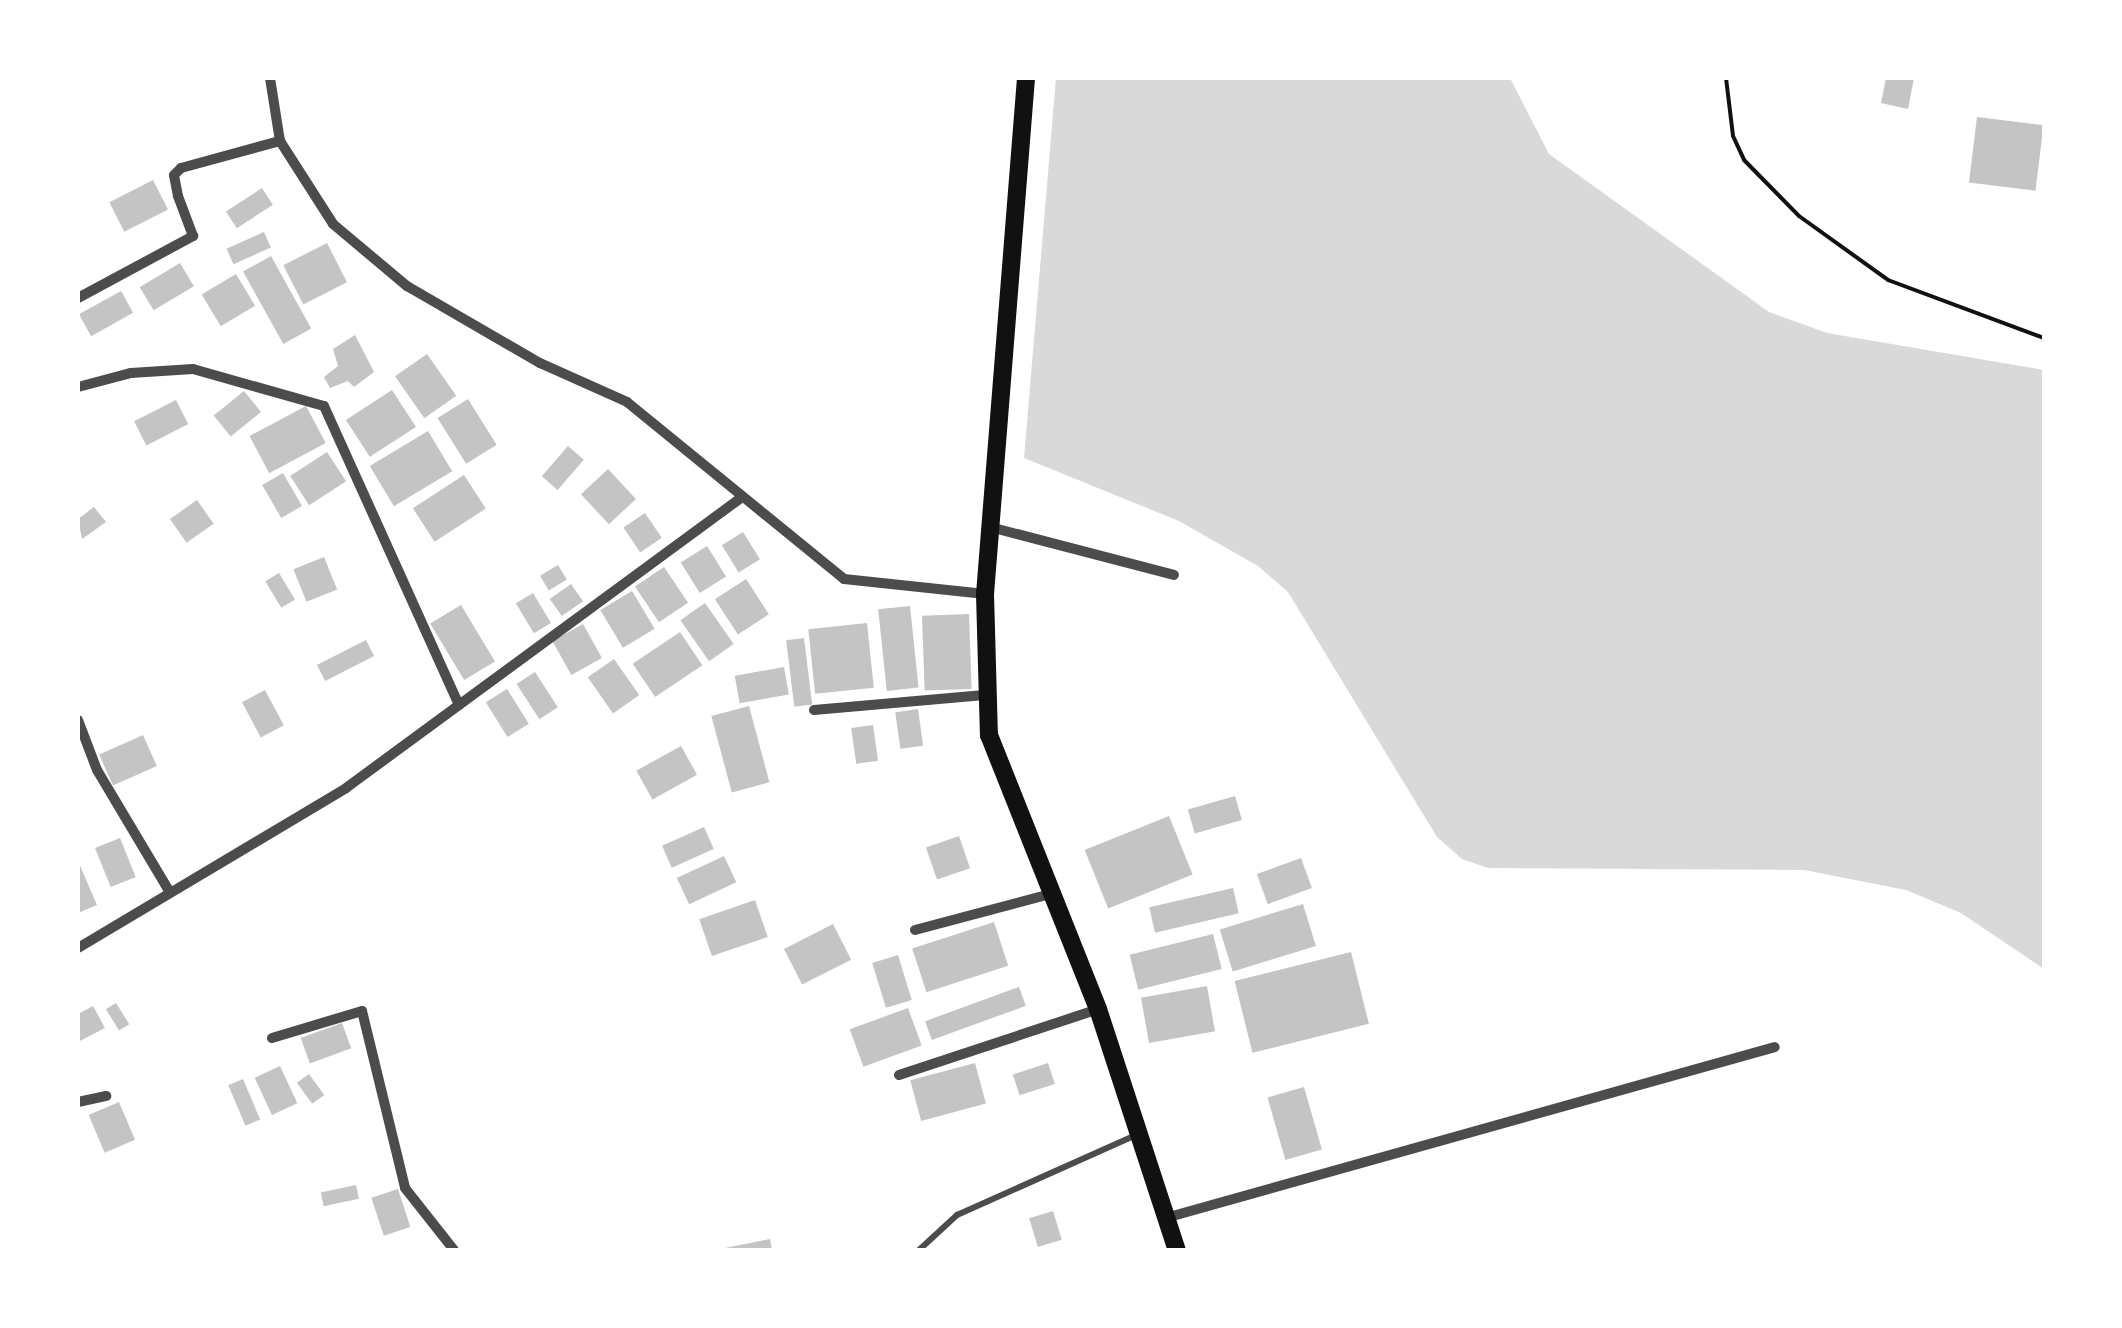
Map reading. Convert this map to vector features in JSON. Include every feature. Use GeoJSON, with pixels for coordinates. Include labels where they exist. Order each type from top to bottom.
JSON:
{"type":"FeatureCollection","features":[{"type":"Feature","properties":{"kind":"main road"},"geometry":{"type":"LineString","coordinates":[[1026,78],[985,594],[984,695],[998,772],[1054,893],[1098,1009],[1178,1250]]}},
{"type":"Feature","properties":{"kind":"street"},"geometry":{"type":"LineString","coordinates":[[270,78],[280,141],[333,224],[407,286],[540,363],[626,402],[739,499],[844,579],[985,594]]}},
{"type":"Feature","properties":{"kind":"street"},"geometry":{"type":"LineString","coordinates":[[78,298],[193,236],[178,196],[174,175],[180,168],[280,141]]}},
{"type":"Feature","properties":{"kind":"street"},"geometry":{"type":"LineString","coordinates":[[78,387],[131,373],[192,369],[324,406],[460,705]]}},
{"type":"Feature","properties":{"kind":"street"},"geometry":{"type":"LineString","coordinates":[[78,948],[346,788],[739,499]]}},
{"type":"Feature","properties":{"kind":"street"},"geometry":{"type":"LineString","coordinates":[[990,528],[1174,576]]}},
{"type":"Feature","properties":{"kind":"street"},"geometry":{"type":"LineString","coordinates":[[814,710],[984,695]]}},
{"type":"Feature","properties":{"kind":"street"},"geometry":{"type":"LineString","coordinates":[[78,720],[98,770],[169,891]]}},
{"type":"Feature","properties":{"kind":"street"},"geometry":{"type":"LineString","coordinates":[[914,930],[1054,893]]}},
{"type":"Feature","properties":{"kind":"street"},"geometry":{"type":"LineString","coordinates":[[899,1074],[1098,1009]]}},
{"type":"Feature","properties":{"kind":"street"},"geometry":{"type":"LineString","coordinates":[[272,1038],[362,1011],[404,1188],[454,1250]]}},
{"type":"Feature","properties":{"kind":"street"},"geometry":{"type":"LineString","coordinates":[[1170,1217],[1775,1047]]}},
{"type":"Feature","properties":{"kind":"street"},"geometry":{"type":"LineString","coordinates":[[78,1102],[106,1096]]}},
{"type":"Feature","properties":{"kind":"lane"},"geometry":{"type":"LineString","coordinates":[[919,1250],[957,1215],[1139,1134]]}},
{"type":"Feature","properties":{"kind":"path"},"geometry":{"type":"LineString","coordinates":[[1726,78],[1733,136],[1744,160],[1799,216],[1888,280],[2044,338]]}},
{"type":"Feature","properties":{"kind":"shaded area"},"geometry":{"type":"Polygon","coordinates":[[[1056,78],[1510,78],[1549,154],[1769,312],[1827,333],[2044,370],[2044,969],[1961,913],[1906,890],[1804,870],[1488,868],[1462,859],[1437,837],[1288,592],[1258,566],[1179,521],[1024,458],[1056,78]]]}},
{"type":"Feature","properties":{"kind":"building"},"geometry":{"type":"Polygon","coordinates":[[[1886,78],[1914,78],[1908,109],[1881,103],[1886,78]]]}},
{"type":"Feature","properties":{"kind":"building"},"geometry":{"type":"Polygon","coordinates":[[[1977,117],[2044,125],[2035,191],[1969,183],[1977,117]]]}},
{"type":"Feature","properties":{"kind":"building"},"geometry":{"type":"Polygon","coordinates":[[[153,180],[168,209],[124,232],[109,202],[153,180]]]}},
{"type":"Feature","properties":{"kind":"building"},"geometry":{"type":"Polygon","coordinates":[[[262,188],[273,205],[237,228],[226,211],[262,188]]]}},
{"type":"Feature","properties":{"kind":"building"},"geometry":{"type":"Polygon","coordinates":[[[264,232],[271,248],[233,264],[227,249],[264,232]]]}},
{"type":"Feature","properties":{"kind":"building"},"geometry":{"type":"Polygon","coordinates":[[[327,243],[347,282],[303,304],[283,265],[327,243]]]}},
{"type":"Feature","properties":{"kind":"building"},"geometry":{"type":"Polygon","coordinates":[[[271,256],[311,329],[283,344],[243,272],[271,256]]]}},
{"type":"Feature","properties":{"kind":"building"},"geometry":{"type":"Polygon","coordinates":[[[180,263],[194,286],[154,310],[140,287],[180,263]]]}},
{"type":"Feature","properties":{"kind":"building"},"geometry":{"type":"Polygon","coordinates":[[[236,274],[255,306],[221,326],[202,295],[236,274]]]}},
{"type":"Feature","properties":{"kind":"building"},"geometry":{"type":"Polygon","coordinates":[[[121,291],[133,313],[91,336],[79,314],[121,291]]]}},
{"type":"Feature","properties":{"kind":"building"},"geometry":{"type":"Polygon","coordinates":[[[355,335],[374,372],[354,387],[348,381],[330,388],[324,377],[338,366],[333,349],[355,335]]]}},
{"type":"Feature","properties":{"kind":"building"},"geometry":{"type":"Polygon","coordinates":[[[427,354],[456,396],[424,418],[395,376],[427,354]]]}},
{"type":"Feature","properties":{"kind":"building"},"geometry":{"type":"Polygon","coordinates":[[[392,390],[416,427],[370,457],[346,420],[392,390]]]}},
{"type":"Feature","properties":{"kind":"building"},"geometry":{"type":"Polygon","coordinates":[[[244,391],[261,412],[231,437],[214,416],[244,391]]]}},
{"type":"Feature","properties":{"kind":"building"},"geometry":{"type":"Polygon","coordinates":[[[468,399],[497,445],[466,464],[437,418],[468,399]]]}},
{"type":"Feature","properties":{"kind":"building"},"geometry":{"type":"Polygon","coordinates":[[[176,400],[188,424],[146,445],[134,421],[176,400]]]}},
{"type":"Feature","properties":{"kind":"building"},"geometry":{"type":"Polygon","coordinates":[[[306,406],[326,443],[269,473],[249,436],[306,406]]]}},
{"type":"Feature","properties":{"kind":"building"},"geometry":{"type":"Polygon","coordinates":[[[428,431],[452,471],[394,506],[370,466],[428,431]]]}},
{"type":"Feature","properties":{"kind":"building"},"geometry":{"type":"Polygon","coordinates":[[[568,446],[584,460],[558,490],[542,476],[568,446]]]}},
{"type":"Feature","properties":{"kind":"building"},"geometry":{"type":"Polygon","coordinates":[[[327,452],[346,481],[309,505],[290,476],[327,452]]]}},
{"type":"Feature","properties":{"kind":"building"},"geometry":{"type":"Polygon","coordinates":[[[608,469],[636,499],[609,524],[581,494],[608,469]]]}},
{"type":"Feature","properties":{"kind":"building"},"geometry":{"type":"Polygon","coordinates":[[[283,473],[302,506],[281,518],[262,485],[283,473]]]}},
{"type":"Feature","properties":{"kind":"building"},"geometry":{"type":"Polygon","coordinates":[[[464,475],[486,509],[435,542],[413,508],[464,475]]]}},
{"type":"Feature","properties":{"kind":"building"},"geometry":{"type":"Polygon","coordinates":[[[197,500],[214,524],[187,543],[170,519],[197,500]]]}},
{"type":"Feature","properties":{"kind":"building"},"geometry":{"type":"Polygon","coordinates":[[[94,507],[106,522],[82,539],[78,519],[94,507]]]}},
{"type":"Feature","properties":{"kind":"building"},"geometry":{"type":"Polygon","coordinates":[[[645,513],[662,538],[640,552],[623,528],[645,513]]]}},
{"type":"Feature","properties":{"kind":"building"},"geometry":{"type":"Polygon","coordinates":[[[743,532],[760,559],[739,572],[722,545],[743,532]]]}},
{"type":"Feature","properties":{"kind":"building"},"geometry":{"type":"Polygon","coordinates":[[[707,546],[726,577],[700,593],[681,562],[707,546]]]}},
{"type":"Feature","properties":{"kind":"building"},"geometry":{"type":"Polygon","coordinates":[[[324,557],[337,589],[307,602],[293,569],[324,557]]]}},
{"type":"Feature","properties":{"kind":"building"},"geometry":{"type":"Polygon","coordinates":[[[558,565],[567,580],[549,590],[540,576],[558,565]]]}},
{"type":"Feature","properties":{"kind":"building"},"geometry":{"type":"Polygon","coordinates":[[[664,567],[688,603],[659,622],[635,587],[664,567]]]}},
{"type":"Feature","properties":{"kind":"building"},"geometry":{"type":"Polygon","coordinates":[[[279,573],[295,600],[281,608],[265,581],[279,573]]]}},
{"type":"Feature","properties":{"kind":"building"},"geometry":{"type":"Polygon","coordinates":[[[746,579],[769,614],[738,634],[715,599],[746,579]]]}},
{"type":"Feature","properties":{"kind":"building"},"geometry":{"type":"Polygon","coordinates":[[[571,584],[583,601],[562,616],[550,599],[571,584]]]}},
{"type":"Feature","properties":{"kind":"building"},"geometry":{"type":"Polygon","coordinates":[[[632,591],[655,629],[623,648],[600,610],[632,591]]]}},
{"type":"Feature","properties":{"kind":"building"},"geometry":{"type":"Polygon","coordinates":[[[533,593],[551,623],[534,633],[516,603],[533,593]]]}},
{"type":"Feature","properties":{"kind":"building"},"geometry":{"type":"Polygon","coordinates":[[[705,603],[734,644],[709,661],[680,620],[705,603]]]}},
{"type":"Feature","properties":{"kind":"building"},"geometry":{"type":"Polygon","coordinates":[[[461,605],[495,662],[464,680],[430,624],[461,605]]]}},
{"type":"Feature","properties":{"kind":"building"},"geometry":{"type":"Polygon","coordinates":[[[910,606],[919,688],[887,691],[878,609],[910,606]]]}},
{"type":"Feature","properties":{"kind":"building"},"geometry":{"type":"Polygon","coordinates":[[[969,614],[972,689],[925,691],[922,616],[969,614]]]}},
{"type":"Feature","properties":{"kind":"building"},"geometry":{"type":"Polygon","coordinates":[[[867,623],[874,688],[815,694],[808,629],[867,623]]]}},
{"type":"Feature","properties":{"kind":"building"},"geometry":{"type":"Polygon","coordinates":[[[583,624],[602,658],[571,675],[552,641],[583,624]]]}},
{"type":"Feature","properties":{"kind":"building"},"geometry":{"type":"Polygon","coordinates":[[[680,632],[702,665],[655,697],[633,664],[680,632]]]}},
{"type":"Feature","properties":{"kind":"building"},"geometry":{"type":"Polygon","coordinates":[[[804,638],[812,705],[794,707],[786,640],[804,638]]]}},
{"type":"Feature","properties":{"kind":"building"},"geometry":{"type":"Polygon","coordinates":[[[366,640],[374,656],[325,681],[317,665],[366,640]]]}},
{"type":"Feature","properties":{"kind":"building"},"geometry":{"type":"Polygon","coordinates":[[[614,659],[639,695],[613,713],[588,677],[614,659]]]}},
{"type":"Feature","properties":{"kind":"building"},"geometry":{"type":"Polygon","coordinates":[[[784,667],[789,695],[740,703],[735,676],[784,667]]]}},
{"type":"Feature","properties":{"kind":"building"},"geometry":{"type":"Polygon","coordinates":[[[535,672],[558,707],[539,719],[517,684],[535,672]]]}},
{"type":"Feature","properties":{"kind":"building"},"geometry":{"type":"Polygon","coordinates":[[[507,689],[529,724],[508,737],[486,702],[507,689]]]}},
{"type":"Feature","properties":{"kind":"building"},"geometry":{"type":"Polygon","coordinates":[[[265,690],[284,725],[261,738],[242,702],[265,690]]]}},
{"type":"Feature","properties":{"kind":"building"},"geometry":{"type":"Polygon","coordinates":[[[749,706],[769,782],[732,792],[711,716],[749,706]]]}},
{"type":"Feature","properties":{"kind":"building"},"geometry":{"type":"Polygon","coordinates":[[[918,709],[923,746],[900,749],[895,712],[918,709]]]}},
{"type":"Feature","properties":{"kind":"building"},"geometry":{"type":"Polygon","coordinates":[[[873,725],[878,761],[856,764],[851,728],[873,725]]]}},
{"type":"Feature","properties":{"kind":"building"},"geometry":{"type":"Polygon","coordinates":[[[143,735],[157,766],[113,786],[99,755],[143,735]]]}},
{"type":"Feature","properties":{"kind":"building"},"geometry":{"type":"Polygon","coordinates":[[[681,746],[697,775],[652,800],[636,771],[681,746]]]}},
{"type":"Feature","properties":{"kind":"building"},"geometry":{"type":"Polygon","coordinates":[[[1235,796],[1242,820],[1195,834],[1188,810],[1235,796]]]}},
{"type":"Feature","properties":{"kind":"building"},"geometry":{"type":"Polygon","coordinates":[[[1169,816],[1193,874],[1108,909],[1085,850],[1169,816]]]}},
{"type":"Feature","properties":{"kind":"building"},"geometry":{"type":"Polygon","coordinates":[[[704,827],[714,849],[672,868],[662,846],[704,827]]]}},
{"type":"Feature","properties":{"kind":"building"},"geometry":{"type":"Polygon","coordinates":[[[959,836],[970,868],[937,880],[926,847],[959,836]]]}},
{"type":"Feature","properties":{"kind":"building"},"geometry":{"type":"Polygon","coordinates":[[[120,838],[136,877],[111,887],[95,848],[120,838]]]}},
{"type":"Feature","properties":{"kind":"building"},"geometry":{"type":"Polygon","coordinates":[[[724,856],[736,882],[689,904],[677,878],[724,856]]]}},
{"type":"Feature","properties":{"kind":"building"},"geometry":{"type":"Polygon","coordinates":[[[1301,858],[1312,888],[1268,904],[1257,874],[1301,858]]]}},
{"type":"Feature","properties":{"kind":"building"},"geometry":{"type":"Polygon","coordinates":[[[78,861],[97,905],[78,913],[78,861]]]}},
{"type":"Feature","properties":{"kind":"building"},"geometry":{"type":"Polygon","coordinates":[[[1233,888],[1239,913],[1155,933],[1149,907],[1233,888]]]}},
{"type":"Feature","properties":{"kind":"building"},"geometry":{"type":"Polygon","coordinates":[[[755,900],[768,937],[712,956],[699,919],[755,900]]]}},
{"type":"Feature","properties":{"kind":"building"},"geometry":{"type":"Polygon","coordinates":[[[1303,904],[1316,946],[1233,972],[1220,929],[1303,904]]]}},
{"type":"Feature","properties":{"kind":"building"},"geometry":{"type":"Polygon","coordinates":[[[994,922],[1008,966],[926,992],[912,949],[994,922]]]}},
{"type":"Feature","properties":{"kind":"building"},"geometry":{"type":"Polygon","coordinates":[[[833,924],[851,960],[802,985],[784,949],[833,924]]]}},
{"type":"Feature","properties":{"kind":"building"},"geometry":{"type":"Polygon","coordinates":[[[1213,934],[1222,969],[1138,990],[1130,955],[1213,934]]]}},
{"type":"Feature","properties":{"kind":"building"},"geometry":{"type":"Polygon","coordinates":[[[1351,952],[1369,1024],[1252,1053],[1235,981],[1351,952]]]}},
{"type":"Feature","properties":{"kind":"building"},"geometry":{"type":"Polygon","coordinates":[[[898,955],[912,1000],[886,1008],[872,963],[898,955]]]}},
{"type":"Feature","properties":{"kind":"building"},"geometry":{"type":"Polygon","coordinates":[[[1207,986],[1215,1031],[1149,1043],[1141,998],[1207,986]]]}},
{"type":"Feature","properties":{"kind":"building"},"geometry":{"type":"Polygon","coordinates":[[[1019,987],[1026,1006],[932,1040],[925,1021],[1019,987]]]}},
{"type":"Feature","properties":{"kind":"building"},"geometry":{"type":"Polygon","coordinates":[[[116,1003],[129,1024],[119,1031],[106,1009],[116,1003]]]}},
{"type":"Feature","properties":{"kind":"building"},"geometry":{"type":"Polygon","coordinates":[[[93,1006],[105,1028],[78,1042],[78,1014],[93,1006]]]}},
{"type":"Feature","properties":{"kind":"building"},"geometry":{"type":"Polygon","coordinates":[[[908,1008],[922,1046],[863,1067],[850,1029],[908,1008]]]}},
{"type":"Feature","properties":{"kind":"building"},"geometry":{"type":"Polygon","coordinates":[[[342,1023],[351,1048],[310,1063],[301,1038],[342,1023]]]}},
{"type":"Feature","properties":{"kind":"building"},"geometry":{"type":"Polygon","coordinates":[[[975,1063],[986,1104],[921,1121],[910,1080],[975,1063]]]}},
{"type":"Feature","properties":{"kind":"building"},"geometry":{"type":"Polygon","coordinates":[[[1048,1063],[1055,1084],[1020,1095],[1013,1074],[1048,1063]]]}},
{"type":"Feature","properties":{"kind":"building"},"geometry":{"type":"Polygon","coordinates":[[[280,1066],[297,1103],[272,1115],[255,1078],[280,1066]]]}},
{"type":"Feature","properties":{"kind":"building"},"geometry":{"type":"Polygon","coordinates":[[[309,1074],[324,1095],[312,1104],[297,1083],[309,1074]]]}},
{"type":"Feature","properties":{"kind":"building"},"geometry":{"type":"Polygon","coordinates":[[[243,1079],[260,1120],[245,1126],[228,1085],[243,1079]]]}},
{"type":"Feature","properties":{"kind":"building"},"geometry":{"type":"Polygon","coordinates":[[[1304,1087],[1322,1149],[1285,1160],[1267,1097],[1304,1087]]]}},
{"type":"Feature","properties":{"kind":"building"},"geometry":{"type":"Polygon","coordinates":[[[119,1102],[135,1140],[105,1153],[89,1115],[119,1102]]]}},
{"type":"Feature","properties":{"kind":"building"},"geometry":{"type":"Polygon","coordinates":[[[356,1185],[359,1199],[324,1206],[321,1192],[356,1185]]]}},
{"type":"Feature","properties":{"kind":"building"},"geometry":{"type":"Polygon","coordinates":[[[398,1189],[410,1227],[384,1236],[371,1198],[398,1189]]]}},
{"type":"Feature","properties":{"kind":"building"},"geometry":{"type":"Polygon","coordinates":[[[1053,1211],[1062,1240],[1038,1247],[1029,1218],[1053,1211]]]}},
{"type":"Feature","properties":{"kind":"building"},"geometry":{"type":"Polygon","coordinates":[[[770,1239],[772,1250],[720,1250],[720,1249],[770,1239]]]}}]}
